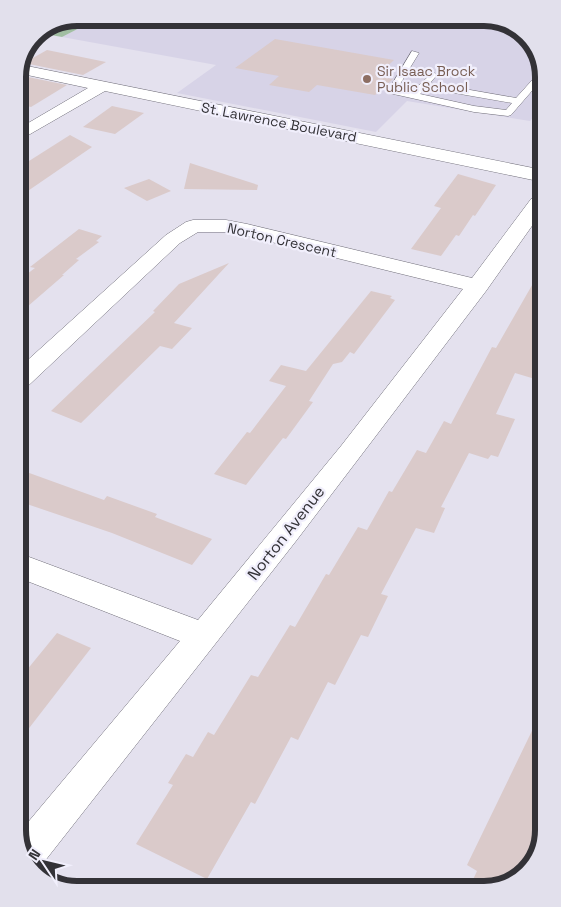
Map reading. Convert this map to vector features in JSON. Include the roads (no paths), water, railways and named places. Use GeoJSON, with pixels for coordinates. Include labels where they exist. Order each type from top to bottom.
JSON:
{"type":"FeatureCollection","features":[{"type":"Feature","properties":{"kind":"street","name":"St. Lawrence Boulevard"},"geometry":{"type":"LineString","coordinates":[[27,71],[535,174]]}},
{"type":"Feature","properties":{"kind":"street"},"geometry":{"type":"LineString","coordinates":[[26,131],[103,86]]}},
{"type":"Feature","properties":{"kind":"street","name":"Norton Avenue"},"geometry":{"type":"LineString","coordinates":[[30,849],[204,636],[408,379],[535,207]]}},
{"type":"Feature","properties":{"kind":"street","name":"Norton Crescent"},"geometry":{"type":"LineString","coordinates":[[26,374],[173,239],[193,226],[226,226],[247,230],[478,286]]}},
{"type":"Feature","properties":{"kind":"street"},"geometry":{"type":"LineString","coordinates":[[26,568],[204,636]]}},
{"type":"Feature","properties":{"kind":"lane"},"geometry":{"type":"LineString","coordinates":[[415,53],[392,91],[429,100],[508,113],[535,83]]}},
{"type":"Feature","properties":{"kind":"lane"},"geometry":{"type":"LineString","coordinates":[[414,95],[433,75]]}},
{"type":"Feature","properties":{"kind":"lane"},"geometry":{"type":"LineString","coordinates":[[424,85],[519,101]]}},
{"type":"Feature","properties":{"kind":"place","name":"Sir Isaac Brock Public School"},"geometry":{"type":"Point","coordinates":[367,79]}}]}
